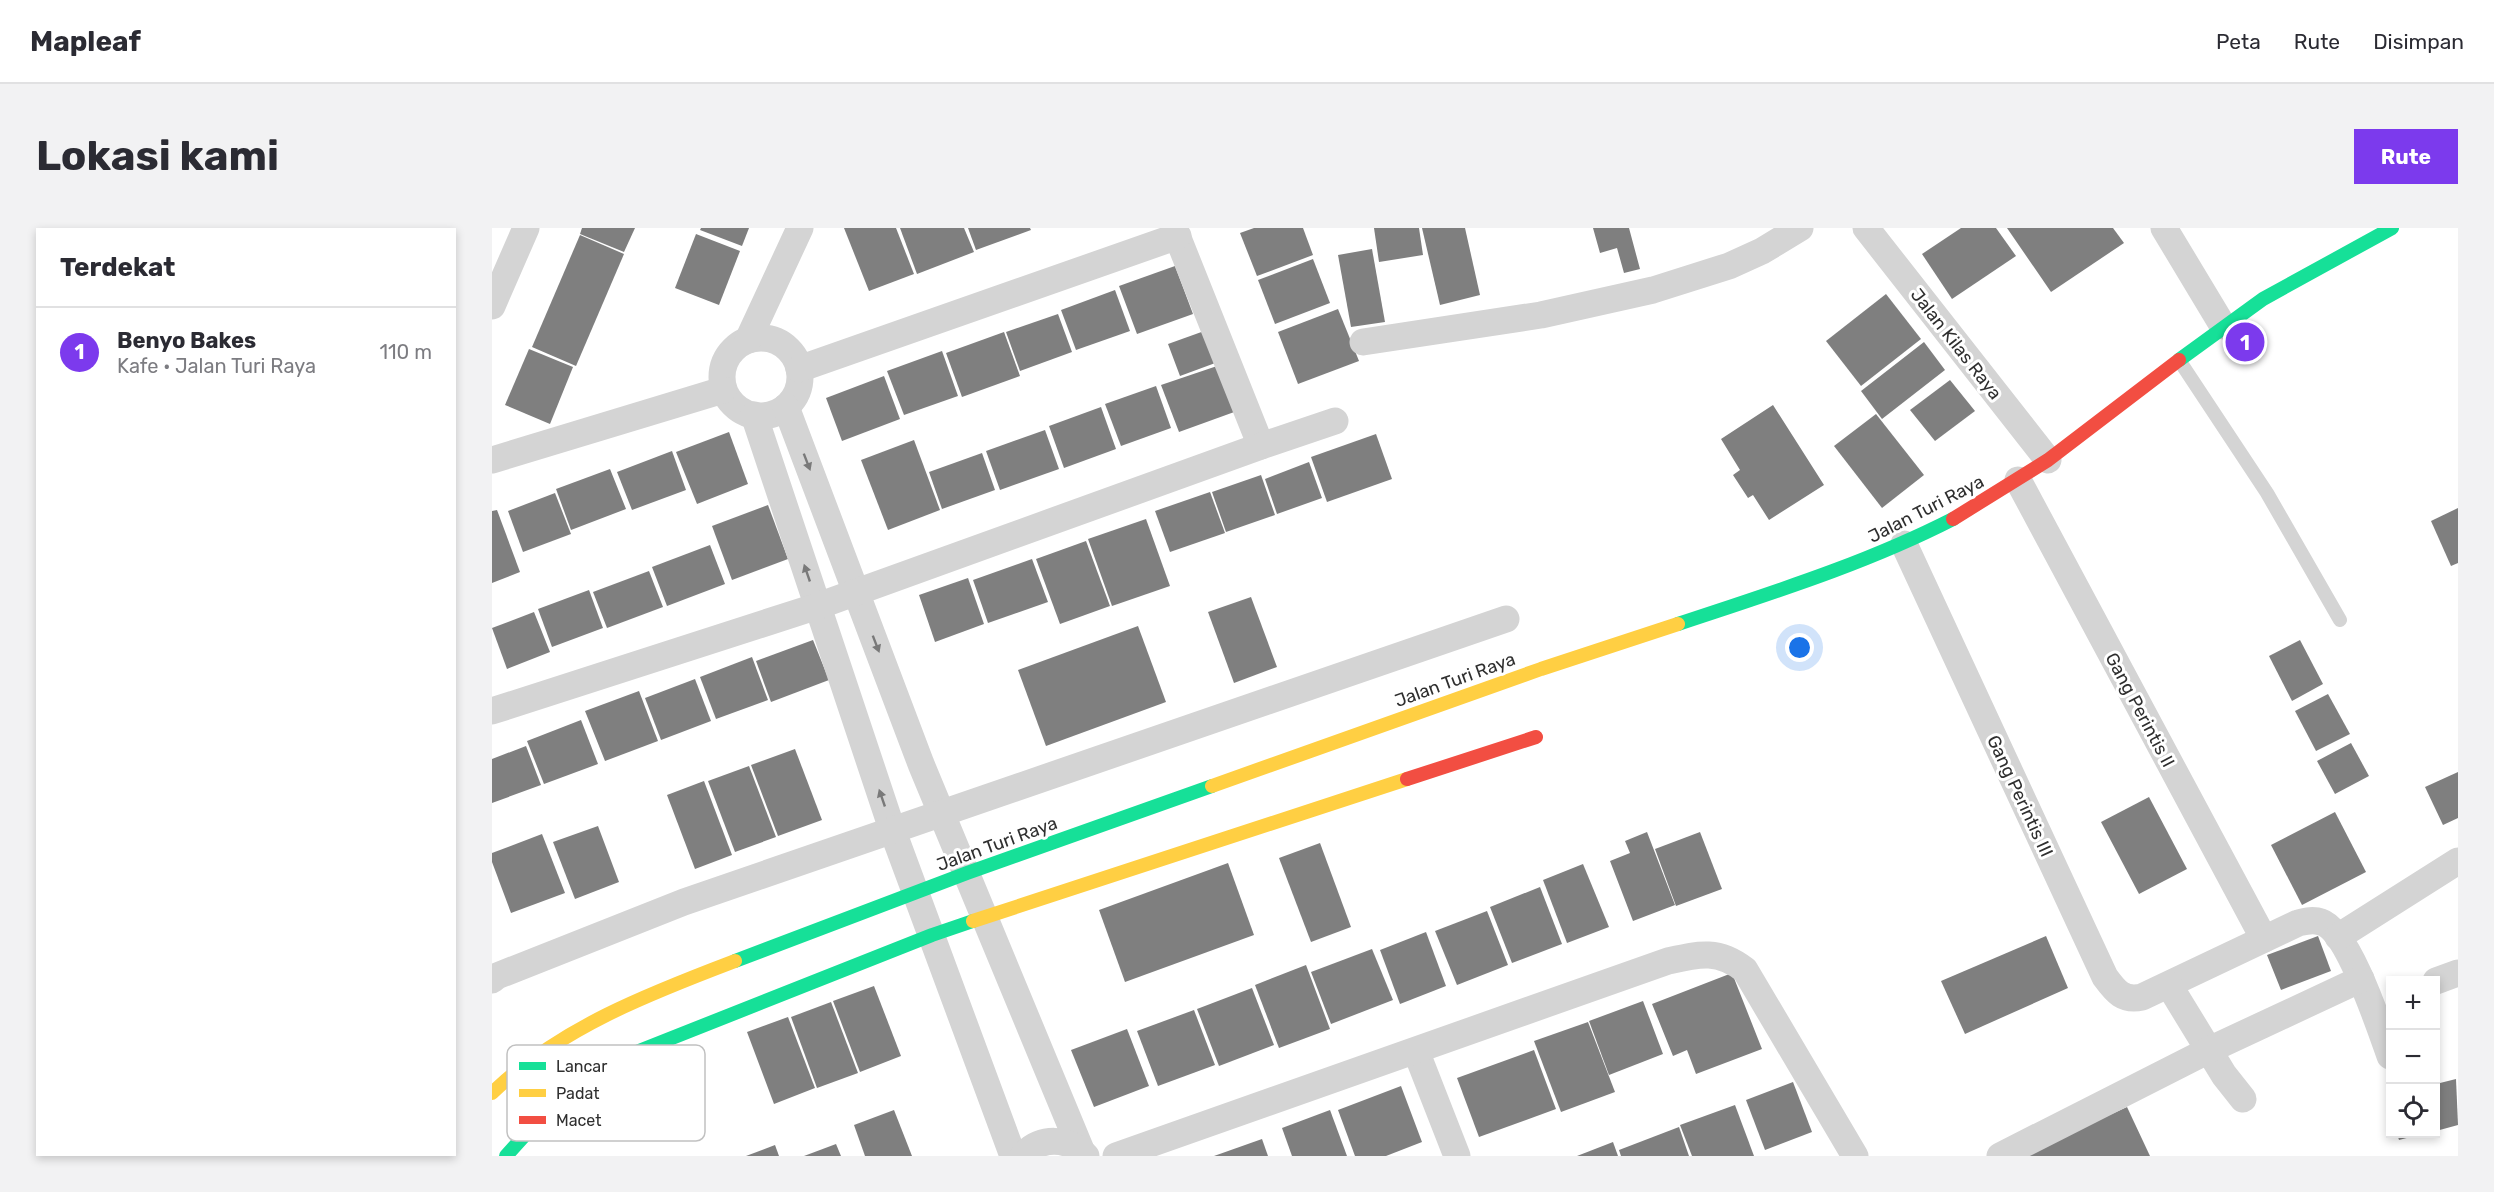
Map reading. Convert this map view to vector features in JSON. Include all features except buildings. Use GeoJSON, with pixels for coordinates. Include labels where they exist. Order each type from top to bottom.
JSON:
{"type":"FeatureCollection","features":[{"type":"Feature","properties":{"kind":"street"},"geometry":{"type":"LineString","coordinates":[[492,306],[526,228]]}},
{"type":"Feature","properties":{"kind":"street"},"geometry":{"type":"LineString","coordinates":[[748,340],[800,228]]}},
{"type":"Feature","properties":{"kind":"street"},"geometry":{"type":"LineString","coordinates":[[1363,342],[1541,315],[1653,290],[1729,266],[1762,251],[1800,228]]}},
{"type":"Feature","properties":{"kind":"street","name":"Jalan Kilas Raya"},"geometry":{"type":"LineString","coordinates":[[1866,228],[2048,460]]}},
{"type":"Feature","properties":{"kind":"street"},"geometry":{"type":"LineString","coordinates":[[2164,228],[2223,326]]}},
{"type":"Feature","properties":{"kind":"street","name":"Jalan Turi Raya"},"geometry":{"type":"LineString","coordinates":[[556,1045],[578,1030],[643,996],[967,873],[1541,669],[1809,580],[1904,544],[1966,512],[2048,460],[2223,326],[2301,276],[2392,228]]}},
{"type":"Feature","properties":{"kind":"street"},"geometry":{"type":"LineString","coordinates":[[799,369],[1176,232],[1261,446]]}},
{"type":"Feature","properties":{"kind":"street"},"geometry":{"type":"LineString","coordinates":[[762,338],[774,340],[786,347],[794,357],[799,369],[798,390],[786,407],[776,413],[754,415],[741,411],[730,402],[723,390],[722,377],[726,360],[737,345],[748,340],[762,338]]}},
{"type":"Feature","properties":{"kind":"street"},"geometry":{"type":"LineString","coordinates":[[492,460],[723,390]]}},
{"type":"Feature","properties":{"kind":"street"},"geometry":{"type":"LineString","coordinates":[[786,407],[921,764],[943,812],[1083,1153]]}},
{"type":"Feature","properties":{"kind":"street"},"geometry":{"type":"LineString","coordinates":[[754,415],[892,829],[1013,1156]]}},
{"type":"Feature","properties":{"kind":"street"},"geometry":{"type":"LineString","coordinates":[[492,711],[818,606],[1335,421]]}},
{"type":"Feature","properties":{"kind":"street","name":"Gang Perintis II"},"geometry":{"type":"LineString","coordinates":[[2018,480],[2264,939]]}},
{"type":"Feature","properties":{"kind":"street","name":"Gang Perintis III"},"geometry":{"type":"LineString","coordinates":[[1904,544],[2105,977],[2116,991],[2128,999],[2142,997],[2169,985]]}},
{"type":"Feature","properties":{"kind":"street"},"geometry":{"type":"LineString","coordinates":[[494,973],[684,902],[892,829],[1506,619]]}},
{"type":"Feature","properties":{"kind":"street"},"geometry":{"type":"LineString","coordinates":[[654,1045],[932,935],[1536,737]]}},
{"type":"Feature","properties":{"kind":"street"},"geometry":{"type":"LineString","coordinates":[[2338,937],[2458,861]]}},
{"type":"Feature","properties":{"kind":"street"},"geometry":{"type":"LineString","coordinates":[[2243,1099],[2224,1075],[2169,985],[2298,923],[2312,920],[2322,922],[2338,937],[2361,979],[2381,1001],[2386,1030]]}},
{"type":"Feature","properties":{"kind":"street"},"geometry":{"type":"LineString","coordinates":[[1116,1156],[1668,961],[1697,954],[1719,955],[1734,961],[1746,970],[1855,1156]]}},
{"type":"Feature","properties":{"kind":"street"},"geometry":{"type":"LineString","coordinates":[[2440,980],[2458,973]]}},
{"type":"Feature","properties":{"kind":"street"},"geometry":{"type":"LineString","coordinates":[[2000,1156],[2209,1050],[2361,979]]}},
{"type":"Feature","properties":{"kind":"street"},"geometry":{"type":"LineString","coordinates":[[1416,1051],[1457,1156]]}},
{"type":"Feature","properties":{"kind":"street","name":"Jalan Turi Raya"},"geometry":{"type":"LineString","coordinates":[[492,1093],[507,1079]]}},
{"type":"Feature","properties":{"kind":"street"},"geometry":{"type":"LineString","coordinates":[[506,1156],[520,1141]]}},
{"type":"Feature","properties":{"kind":"street"},"geometry":{"type":"LineString","coordinates":[[1023,1156],[1037,1145],[1052,1141],[1067,1143],[1083,1153]]}},
{"type":"Feature","properties":{"kind":"lane"},"geometry":{"type":"LineString","coordinates":[[2179,360],[2267,493],[2340,620]]}},
{"type":"Feature","properties":{"kind":"traffic: fast"},"geometry":{"type":"LineString","coordinates":[[2179,360],[2263,299],[2392,228]]}},
{"type":"Feature","properties":{"kind":"traffic: fast"},"geometry":{"type":"LineString","coordinates":[[1678,624],[1852,564],[1953,519]]}},
{"type":"Feature","properties":{"kind":"traffic: fast"},"geometry":{"type":"LineString","coordinates":[[735,961],[967,873],[1212,786]]}},
{"type":"Feature","properties":{"kind":"traffic: fast"},"geometry":{"type":"LineString","coordinates":[[654,1045],[932,935],[973,921]]}},
{"type":"Feature","properties":{"kind":"traffic: fast"},"geometry":{"type":"LineString","coordinates":[[506,1156],[520,1141]]}},
{"type":"Feature","properties":{"kind":"traffic: slow"},"geometry":{"type":"LineString","coordinates":[[1212,786],[1541,669],[1678,624]]}},
{"type":"Feature","properties":{"kind":"traffic: slow"},"geometry":{"type":"LineString","coordinates":[[973,921],[1407,779]]}},
{"type":"Feature","properties":{"kind":"traffic: slow"},"geometry":{"type":"LineString","coordinates":[[554,1045],[576,1031],[638,1000],[735,961]]}},
{"type":"Feature","properties":{"kind":"traffic: slow"},"geometry":{"type":"LineString","coordinates":[[492,1093],[507,1080]]}},
{"type":"Feature","properties":{"kind":"traffic: jam"},"geometry":{"type":"LineString","coordinates":[[1953,519],[2048,460],[2179,360]]}},
{"type":"Feature","properties":{"kind":"traffic: jam"},"geometry":{"type":"LineString","coordinates":[[1407,779],[1536,737]]}},
{"type":"Feature","properties":{"kind":"place","name":"Benyo Bakes"},"geometry":{"type":"Point","coordinates":[2245,342]}}]}
